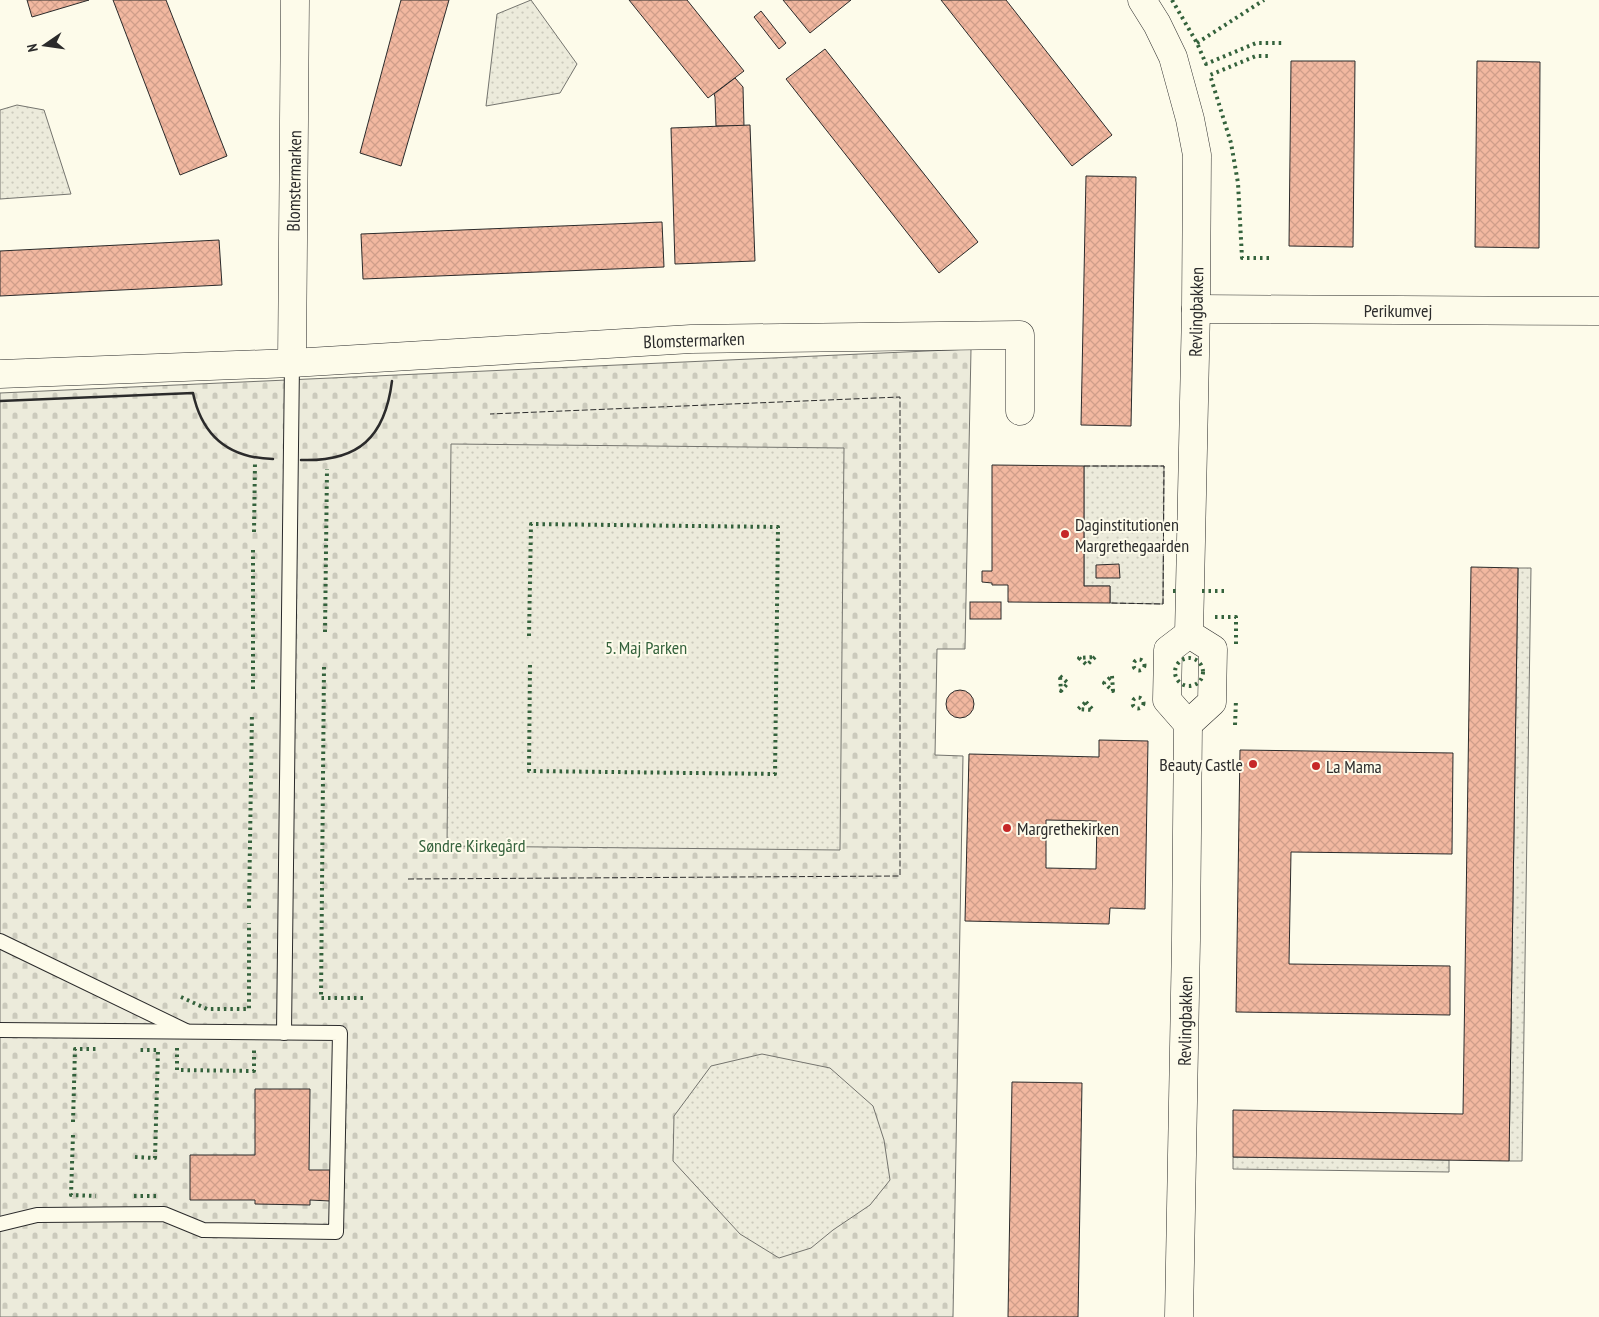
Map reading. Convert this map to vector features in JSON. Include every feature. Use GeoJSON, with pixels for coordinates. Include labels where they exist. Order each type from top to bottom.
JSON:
{"type":"FeatureCollection","features":[{"type":"Feature","properties":{"kind":"street","name":"Blomstermarken"},"geometry":{"type":"LineString","coordinates":[[292,363],[296,0]]}},
{"type":"Feature","properties":{"kind":"street","name":"Revlingbakken"},"geometry":{"type":"LineString","coordinates":[[1142,0],[1173,56],[1197,155],[1196,309],[1189,634]]}},
{"type":"Feature","properties":{"kind":"street","name":"Perikumvej"},"geometry":{"type":"LineString","coordinates":[[1196,309],[1599,311]]}},
{"type":"Feature","properties":{"kind":"street","name":"Blomstermarken"},"geometry":{"type":"LineString","coordinates":[[0,374],[292,363],[691,339],[1020,335],[1020,411]]}},
{"type":"Feature","properties":{"kind":"street"},"geometry":{"type":"LineString","coordinates":[[1189,634],[1213,649],[1212,702],[1188,724],[1168,700],[1168,650],[1189,634]]}},
{"type":"Feature","properties":{"kind":"street","name":"Revlingbakken"},"geometry":{"type":"LineString","coordinates":[[1179,1317],[1188,724]]}},
{"type":"Feature","properties":{"kind":"lane"},"geometry":{"type":"LineString","coordinates":[[284,1033],[292,363]]}},
{"type":"Feature","properties":{"kind":"lane"},"geometry":{"type":"LineString","coordinates":[[0,941],[188,1032]]}},
{"type":"Feature","properties":{"kind":"lane"},"geometry":{"type":"LineString","coordinates":[[121,1031],[154,1014]]}},
{"type":"Feature","properties":{"kind":"lane"},"geometry":{"type":"LineString","coordinates":[[0,1030],[340,1033],[336,1232],[203,1230],[164,1214],[37,1215],[0,1224]]}},
{"type":"Feature","properties":{"kind":"green space"},"geometry":{"type":"Polygon","coordinates":[[[531,0],[577,64],[560,93],[486,106],[497,14],[531,0]]]}},
{"type":"Feature","properties":{"kind":"green space"},"geometry":{"type":"Polygon","coordinates":[[[17,105],[44,110],[71,194],[0,199],[0,110],[17,105]]]}},
{"type":"Feature","properties":{"kind":"green space","name":"Søndre Kirkegård"},"geometry":{"type":"Polygon","coordinates":[[[971,349],[965,649],[937,649],[935,755],[963,756],[953,1317],[0,1317],[0,393],[971,349]]]}},
{"type":"Feature","properties":{"kind":"green space","name":"5. Maj Parken"},"geometry":{"type":"Polygon","coordinates":[[[451,444],[844,448],[840,850],[447,846],[451,444]]]}},
{"type":"Feature","properties":{"kind":"green space"},"geometry":{"type":"Polygon","coordinates":[[[1084,466],[1164,466],[1163,604],[1110,603],[1110,586],[1084,586],[1084,466]]]}},
{"type":"Feature","properties":{"kind":"green space"},"geometry":{"type":"Polygon","coordinates":[[[1518,568],[1531,568],[1522,1161],[1509,1161],[1518,568]]]}},
{"type":"Feature","properties":{"kind":"green space"},"geometry":{"type":"Polygon","coordinates":[[[762,1054],[830,1068],[873,1106],[884,1140],[890,1180],[870,1205],[833,1230],[811,1248],[779,1258],[740,1234],[673,1161],[674,1116],[711,1066],[762,1054]]]}},
{"type":"Feature","properties":{"kind":"green space"},"geometry":{"type":"Polygon","coordinates":[[[1233,1157],[1449,1160],[1449,1172],[1233,1169],[1233,1157]]]}},
{"type":"Feature","properties":{"kind":"building"},"geometry":{"type":"Polygon","coordinates":[[[27,0],[89,0],[32,17],[27,0]]]}},
{"type":"Feature","properties":{"kind":"building"},"geometry":{"type":"Polygon","coordinates":[[[113,0],[166,0],[227,156],[180,175],[113,0]]]}},
{"type":"Feature","properties":{"kind":"building"},"geometry":{"type":"Polygon","coordinates":[[[401,0],[449,0],[401,166],[360,153],[401,0]]]}},
{"type":"Feature","properties":{"kind":"building"},"geometry":{"type":"Polygon","coordinates":[[[629,0],[687,0],[744,71],[708,98],[629,0]]]}},
{"type":"Feature","properties":{"kind":"building"},"geometry":{"type":"Polygon","coordinates":[[[783,0],[851,0],[810,33],[783,0]]]}},
{"type":"Feature","properties":{"kind":"building"},"geometry":{"type":"Polygon","coordinates":[[[941,0],[1006,0],[1112,135],[1072,166],[941,0]]]}},
{"type":"Feature","properties":{"kind":"building"},"geometry":{"type":"Polygon","coordinates":[[[761,11],[786,43],[779,49],[754,17],[761,11]]]}},
{"type":"Feature","properties":{"kind":"building"},"geometry":{"type":"Polygon","coordinates":[[[825,49],[978,242],[939,273],[786,79],[825,49]]]}},
{"type":"Feature","properties":{"kind":"building"},"geometry":{"type":"Polygon","coordinates":[[[1291,61],[1355,61],[1353,247],[1289,246],[1291,61]]]}},
{"type":"Feature","properties":{"kind":"building"},"geometry":{"type":"Polygon","coordinates":[[[1477,61],[1540,62],[1539,248],[1475,247],[1477,61]]]}},
{"type":"Feature","properties":{"kind":"building"},"geometry":{"type":"Polygon","coordinates":[[[735,78],[743,87],[744,126],[716,126],[714,94],[735,78]]]}},
{"type":"Feature","properties":{"kind":"building"},"geometry":{"type":"Polygon","coordinates":[[[750,125],[755,261],[675,264],[671,128],[750,125]]]}},
{"type":"Feature","properties":{"kind":"building"},"geometry":{"type":"Polygon","coordinates":[[[1086,176],[1136,177],[1131,426],[1081,425],[1086,176]]]}},
{"type":"Feature","properties":{"kind":"building"},"geometry":{"type":"Polygon","coordinates":[[[662,222],[664,267],[363,279],[361,234],[662,222]]]}},
{"type":"Feature","properties":{"kind":"building"},"geometry":{"type":"Polygon","coordinates":[[[219,240],[222,285],[0,296],[0,251],[219,240]]]}},
{"type":"Feature","properties":{"kind":"building"},"geometry":{"type":"Polygon","coordinates":[[[992,465],[1084,466],[1084,586],[1110,586],[1110,603],[1008,602],[1008,585],[992,585],[992,583],[982,582],[982,571],[992,571],[992,465]]]}},
{"type":"Feature","properties":{"kind":"building"},"geometry":{"type":"Polygon","coordinates":[[[1119,564],[1120,578],[1096,578],[1096,565],[1119,564]]]}},
{"type":"Feature","properties":{"kind":"building"},"geometry":{"type":"Polygon","coordinates":[[[1471,567],[1518,568],[1509,1161],[1233,1157],[1233,1110],[1463,1114],[1471,567]]]}},
{"type":"Feature","properties":{"kind":"building"},"geometry":{"type":"Polygon","coordinates":[[[970,602],[1001,602],[1001,619],[970,619],[970,602]]]}},
{"type":"Feature","properties":{"kind":"building"},"geometry":{"type":"Polygon","coordinates":[[[960,690],[970,694],[974,704],[970,714],[960,718],[950,714],[946,704],[950,694],[960,690]]]}},
{"type":"Feature","properties":{"kind":"building","name":"Margrethekirken"},"geometry":{"type":"Polygon","coordinates":[[[1099,740],[1148,741],[1145,909],[1110,908],[1109,924],[965,921],[969,754],[1099,757],[1099,740]],[[1046,820],[1046,868],[1096,869],[1097,821],[1046,820]]]}},
{"type":"Feature","properties":{"kind":"building"},"geometry":{"type":"Polygon","coordinates":[[[1240,750],[1453,753],[1452,854],[1291,852],[1289,964],[1450,966],[1450,1015],[1236,1012],[1240,750]]]}},
{"type":"Feature","properties":{"kind":"building"},"geometry":{"type":"Polygon","coordinates":[[[1012,1082],[1082,1083],[1078,1317],[1008,1317],[1012,1082]]]}},
{"type":"Feature","properties":{"kind":"building"},"geometry":{"type":"Polygon","coordinates":[[[255,1089],[310,1089],[309,1170],[330,1170],[330,1201],[310,1200],[310,1205],[255,1204],[255,1200],[190,1200],[190,1155],[255,1155],[255,1089]]]}},
{"type":"Feature","properties":{"kind":"hedge"},"geometry":{"type":"LineString","coordinates":[[1172,0],[1197,43],[1206,64],[1256,43],[1282,43]]}},
{"type":"Feature","properties":{"kind":"hedge"},"geometry":{"type":"LineString","coordinates":[[1197,43],[1264,0]]}},
{"type":"Feature","properties":{"kind":"hedge"},"geometry":{"type":"LineString","coordinates":[[1269,258],[1242,258],[1238,183],[1231,143],[1210,75],[1256,56],[1271,56]]}},
{"type":"Feature","properties":{"kind":"hedge"},"geometry":{"type":"LineString","coordinates":[[254,532],[255,462]]}},
{"type":"Feature","properties":{"kind":"hedge"},"geometry":{"type":"LineString","coordinates":[[325,632],[327,469]]}},
{"type":"Feature","properties":{"kind":"hedge"},"geometry":{"type":"LineString","coordinates":[[529,636],[531,524],[778,527],[775,774],[529,771],[530,664]]}},
{"type":"Feature","properties":{"kind":"hedge"},"geometry":{"type":"LineString","coordinates":[[253,548],[253,689]]}},
{"type":"Feature","properties":{"kind":"hedge"},"geometry":{"type":"LineString","coordinates":[[1173,591],[1179,591]]}},
{"type":"Feature","properties":{"kind":"hedge"},"geometry":{"type":"LineString","coordinates":[[1202,591],[1224,591]]}},
{"type":"Feature","properties":{"kind":"hedge"},"geometry":{"type":"LineString","coordinates":[[1215,617],[1236,617],[1236,646]]}},
{"type":"Feature","properties":{"kind":"hedge"},"geometry":{"type":"LineString","coordinates":[[1095,657],[1087,665],[1079,658],[1095,657]]}},
{"type":"Feature","properties":{"kind":"hedge"},"geometry":{"type":"LineString","coordinates":[[1189,658],[1199,662],[1203,672],[1199,682],[1189,686],[1179,682],[1175,672],[1179,662],[1189,658]]}},
{"type":"Feature","properties":{"kind":"hedge"},"geometry":{"type":"LineString","coordinates":[[1137,660],[1141,660],[1144,665],[1143,669],[1137,670],[1134,667],[1134,663],[1137,660]]}},
{"type":"Feature","properties":{"kind":"hedge"},"geometry":{"type":"LineString","coordinates":[[324,667],[321,998],[365,998]]}},
{"type":"Feature","properties":{"kind":"hedge"},"geometry":{"type":"LineString","coordinates":[[1060,676],[1068,683],[1061,691],[1060,676]]}},
{"type":"Feature","properties":{"kind":"hedge"},"geometry":{"type":"LineString","coordinates":[[1112,676],[1113,691],[1104,683],[1112,676]]}},
{"type":"Feature","properties":{"kind":"hedge"},"geometry":{"type":"LineString","coordinates":[[1138,697],[1144,703],[1138,709],[1132,703],[1138,697]]}},
{"type":"Feature","properties":{"kind":"hedge"},"geometry":{"type":"LineString","coordinates":[[1235,725],[1236,700]]}},
{"type":"Feature","properties":{"kind":"hedge"},"geometry":{"type":"LineString","coordinates":[[1086,702],[1093,710],[1078,709],[1086,702]]}},
{"type":"Feature","properties":{"kind":"hedge"},"geometry":{"type":"LineString","coordinates":[[249,908],[252,713]]}},
{"type":"Feature","properties":{"kind":"hedge"},"geometry":{"type":"LineString","coordinates":[[181,997],[207,1009],[249,1009],[249,923]]}},
{"type":"Feature","properties":{"kind":"hedge"},"geometry":{"type":"LineString","coordinates":[[177,1048],[177,1070],[254,1071],[254,1048]]}},
{"type":"Feature","properties":{"kind":"hedge"},"geometry":{"type":"LineString","coordinates":[[73,1122],[75,1049],[97,1049]]}},
{"type":"Feature","properties":{"kind":"hedge"},"geometry":{"type":"LineString","coordinates":[[135,1157],[155,1158],[158,1050],[137,1050]]}},
{"type":"Feature","properties":{"kind":"hedge"},"geometry":{"type":"LineString","coordinates":[[73,1135],[71,1195],[96,1196]]}},
{"type":"Feature","properties":{"kind":"hedge"},"geometry":{"type":"LineString","coordinates":[[134,1196],[156,1196]]}},
{"type":"Feature","properties":{"kind":"fence"},"geometry":{"type":"LineString","coordinates":[[408,879],[900,876],[900,397],[490,414]]}},
{"type":"Feature","properties":{"kind":"fence"},"geometry":{"type":"LineString","coordinates":[[1084,466],[1164,466],[1163,604],[1110,603]]}},
{"type":"Feature","properties":{"kind":"wall"},"geometry":{"type":"LineString","coordinates":[[301,460],[339,456],[353,451],[366,442],[383,417],[392,381]]}},
{"type":"Feature","properties":{"kind":"wall"},"geometry":{"type":"LineString","coordinates":[[0,401],[193,393],[203,421],[220,442],[243,454],[257,458],[273,459]]}},
{"type":"Feature","properties":{"kind":"place","name":"Daginstitutionen Margrethegaarden"},"geometry":{"type":"Point","coordinates":[1065,534]}},
{"type":"Feature","properties":{"kind":"place","name":"Beauty Castle"},"geometry":{"type":"Point","coordinates":[1253,764]}},
{"type":"Feature","properties":{"kind":"place","name":"La Mama"},"geometry":{"type":"Point","coordinates":[1316,766]}},
{"type":"Feature","properties":{"kind":"place","name":"Margrethekirken"},"geometry":{"type":"Point","coordinates":[1007,828]}}]}
